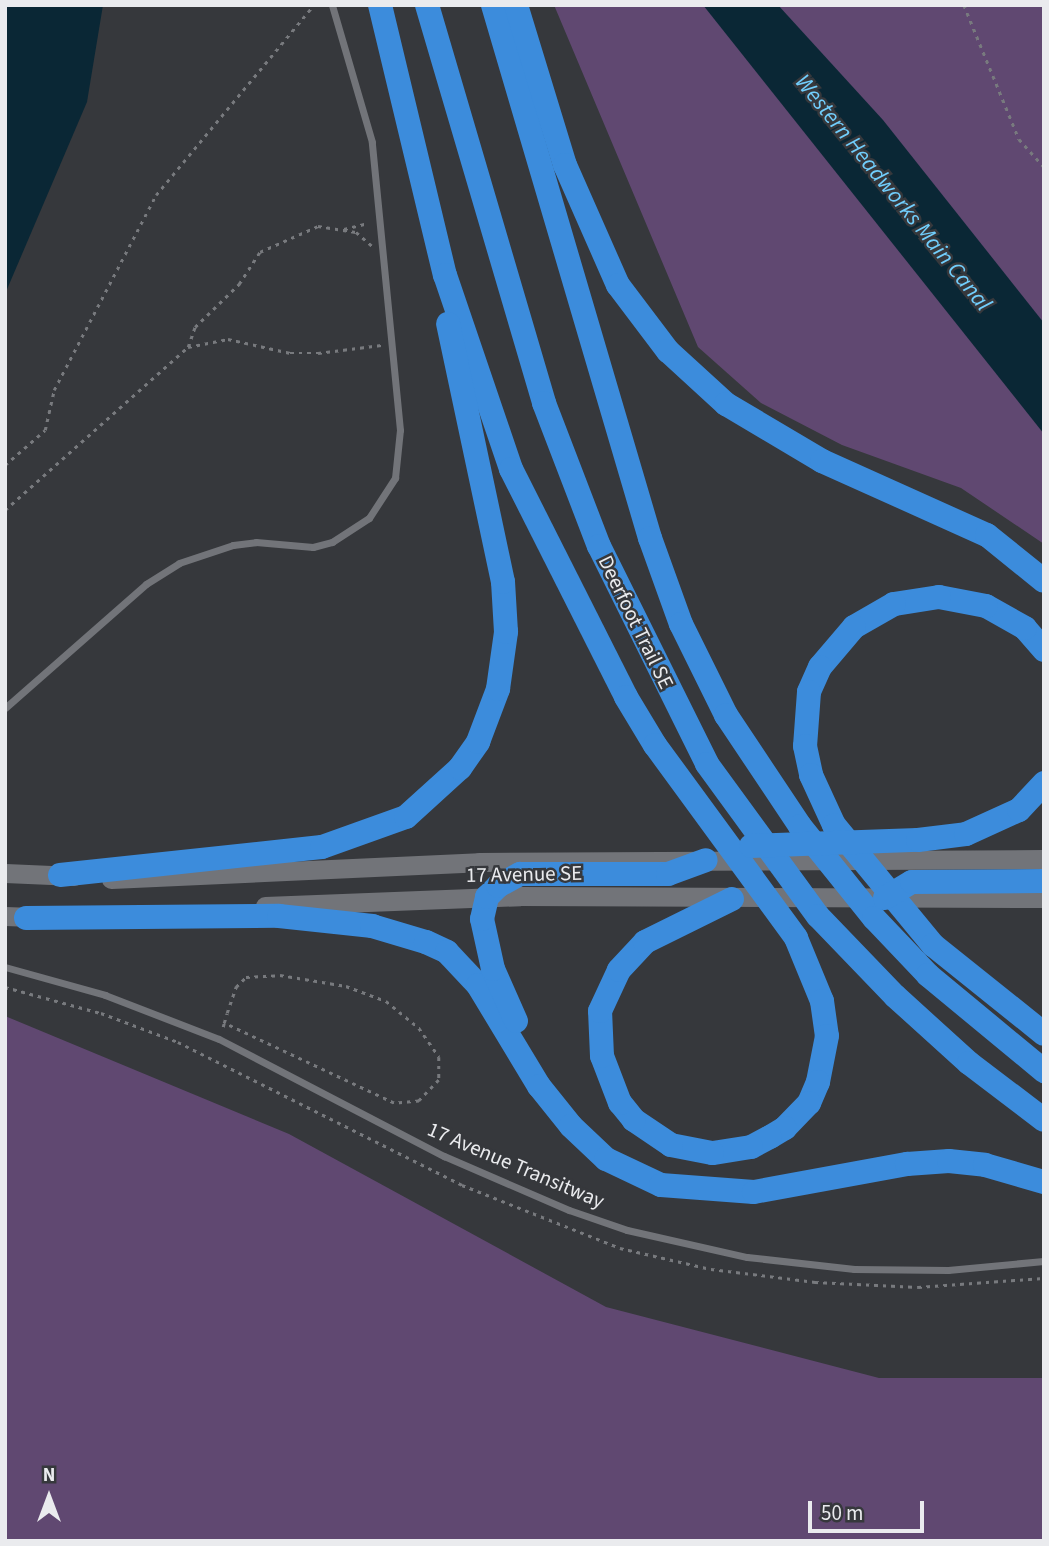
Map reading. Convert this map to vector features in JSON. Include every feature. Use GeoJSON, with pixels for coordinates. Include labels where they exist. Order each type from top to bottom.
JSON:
{"type":"FeatureCollection","features":[{"type":"Feature","properties":{"kind":"highway"},"geometry":{"type":"LineString","coordinates":[[380,5],[445,275],[511,469],[626,697],[655,746],[796,938],[816,981],[827,1036],[818,1082],[809,1103],[770,1137],[751,1147],[712,1153],[671,1144],[634,1119],[620,1103],[609,1083],[602,1056],[600,1011],[620,970],[645,942],[732,899]]}},
{"type":"Feature","properties":{"kind":"highway","name":"Deerfoot Trail SE"},"geometry":{"type":"LineString","coordinates":[[427,5],[544,403],[599,546],[707,764],[818,916],[895,996],[969,1063],[1044,1120]]}},
{"type":"Feature","properties":{"kind":"highway","name":"Deerfoot Trail SE"},"geometry":{"type":"LineString","coordinates":[[493,5],[650,538],[681,624],[726,715],[800,826],[874,918],[928,975],[1044,1071]]}},
{"type":"Feature","properties":{"kind":"highway"},"geometry":{"type":"LineString","coordinates":[[516,5],[570,177],[618,285],[668,352],[726,404],[822,461],[987,535],[1044,581]]}},
{"type":"Feature","properties":{"kind":"highway"},"geometry":{"type":"LineString","coordinates":[[60,875],[322,847],[373,832],[406,817],[437,792],[478,742],[498,689],[506,632],[504,594],[445,309],[445,275]]}},
{"type":"Feature","properties":{"kind":"highway"},"geometry":{"type":"LineString","coordinates":[[1044,650],[1025,628],[986,606],[939,597],[894,604],[855,626],[820,667],[809,692],[805,746],[818,794],[834,825],[933,945],[1044,1034]]}},
{"type":"Feature","properties":{"kind":"highway"},"geometry":{"type":"LineString","coordinates":[[571,1126],[493,969],[482,919],[487,897],[520,874],[668,874],[711,860],[736,846],[888,851],[986,828],[1019,810],[1044,783]]}},
{"type":"Feature","properties":{"kind":"highway"},"geometry":{"type":"LineString","coordinates":[[885,898],[919,890],[1044,881]]}},
{"type":"Feature","properties":{"kind":"highway"},"geometry":{"type":"LineString","coordinates":[[16,917],[279,916],[406,933],[447,952],[462,965],[538,1086],[571,1126],[606,1159],[640,1177],[696,1191],[754,1192],[907,1164],[949,1161],[985,1164],[1044,1182]]}},
{"type":"Feature","properties":{"kind":"main road"},"geometry":{"type":"LineString","coordinates":[[888,851],[1044,859]]}},
{"type":"Feature","properties":{"kind":"main road","name":"17 Avenue SE"},"geometry":{"type":"LineString","coordinates":[[5,873],[125,880],[436,863],[711,860]]}},
{"type":"Feature","properties":{"kind":"main road"},"geometry":{"type":"LineString","coordinates":[[919,890],[1044,898]]}},
{"type":"Feature","properties":{"kind":"main road","name":"17 Avenue SE"},"geometry":{"type":"LineString","coordinates":[[16,917],[487,897],[686,894],[732,899],[885,898]]}},
{"type":"Feature","properties":{"kind":"lane"},"geometry":{"type":"LineString","coordinates":[[5,708],[146,584],[179,563],[204,552],[256,542],[313,547],[349,534],[369,518],[395,478],[401,451],[372,142],[332,5]]}},
{"type":"Feature","properties":{"kind":"lane","name":"17 Avenue Transitway"},"geometry":{"type":"LineString","coordinates":[[5,967],[105,995],[219,1039],[444,1156],[569,1210],[627,1230],[747,1257],[853,1269],[948,1270],[1044,1261]]}},
{"type":"Feature","properties":{"kind":"path"},"geometry":{"type":"LineString","coordinates":[[5,465],[45,430],[54,390],[156,195],[314,5]]}},
{"type":"Feature","properties":{"kind":"path"},"geometry":{"type":"LineString","coordinates":[[964,5],[1020,139],[1044,167]]}},
{"type":"Feature","properties":{"kind":"path"},"geometry":{"type":"LineString","coordinates":[[341,229],[365,225],[379,209]]}},
{"type":"Feature","properties":{"kind":"path"},"geometry":{"type":"LineString","coordinates":[[5,510],[188,347],[195,327],[239,285],[260,252],[318,226],[356,232],[384,257]]}},
{"type":"Feature","properties":{"kind":"path"},"geometry":{"type":"LineString","coordinates":[[188,347],[228,340],[290,353],[318,353],[392,344]]}},
{"type":"Feature","properties":{"kind":"path"},"geometry":{"type":"LineString","coordinates":[[280,975],[346,986],[386,1001],[419,1028],[439,1057],[439,1080],[419,1101],[394,1103],[224,1023],[236,988],[246,977],[280,975]]}},
{"type":"Feature","properties":{"kind":"shaded area"},"geometry":{"type":"Polygon","coordinates":[[[554,5],[1044,5],[1044,544],[961,488],[842,445],[761,403],[698,347],[554,5]]]}},
{"type":"Feature","properties":{"kind":"shaded area"},"geometry":{"type":"Polygon","coordinates":[[[5,1016],[289,1134],[606,1307],[879,1378],[1044,1378],[1044,1541],[5,1541],[5,1016]]]}},
{"type":"Feature","properties":{"kind":"water"},"geometry":{"type":"Polygon","coordinates":[[[5,5],[103,5],[87,102],[5,294],[5,5]]]}},
{"type":"Feature","properties":{"kind":"water","name":"Western Headworks Main Canal"},"geometry":{"type":"Polygon","coordinates":[[[703,5],[778,5],[883,120],[1044,323],[1044,434],[703,5]]]}}]}
